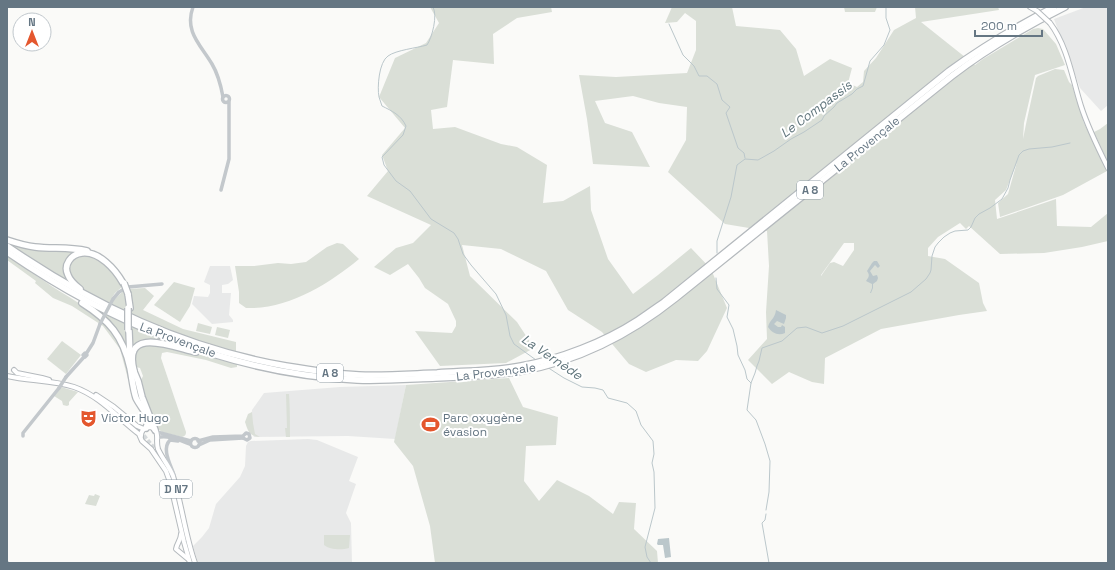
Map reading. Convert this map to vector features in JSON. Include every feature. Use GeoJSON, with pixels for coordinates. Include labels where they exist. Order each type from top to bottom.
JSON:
{"type":"FeatureCollection","features":[{"type":"Feature","properties":{"kind":"highway","name":"La Provençale"},"geometry":{"type":"LineString","coordinates":[[7,246],[58,280],[105,306],[147,325],[203,346],[248,358],[323,372],[358,375],[395,375],[497,369],[533,364],[559,357],[590,345],[637,321],[949,71],[1005,33],[1054,7]]}},
{"type":"Feature","properties":{"kind":"highway","name":"La Provençale"},"geometry":{"type":"LineString","coordinates":[[7,252],[59,286],[99,308],[133,324],[194,348],[234,360],[294,373],[369,380],[474,376],[538,368],[595,349],[640,325],[952,76],[1003,41],[1033,23],[1065,7]]}},
{"type":"Feature","properties":{"kind":"highway"},"geometry":{"type":"LineString","coordinates":[[7,240],[26,246],[88,251],[97,255],[117,271],[127,294],[129,308],[130,360],[137,398],[149,420],[145,428]]}},
{"type":"Feature","properties":{"kind":"highway"},"geometry":{"type":"LineString","coordinates":[[105,306],[76,286],[70,279],[66,269],[70,259],[74,255],[80,253],[93,255],[109,265],[123,283]]}},
{"type":"Feature","properties":{"kind":"highway"},"geometry":{"type":"LineString","coordinates":[[59,286],[72,297],[97,312],[112,327],[122,344],[156,431]]}},
{"type":"Feature","properties":{"kind":"highway"},"geometry":{"type":"LineString","coordinates":[[132,369],[133,352],[137,346],[147,342],[156,342],[234,360]]}},
{"type":"Feature","properties":{"kind":"main road"},"geometry":{"type":"LineString","coordinates":[[1030,7],[1037,11],[1050,23],[1061,42],[1088,128],[1108,168]]}},
{"type":"Feature","properties":{"kind":"main road"},"geometry":{"type":"LineString","coordinates":[[14,370],[17,373],[51,381]]}},
{"type":"Feature","properties":{"kind":"main road"},"geometry":{"type":"LineString","coordinates":[[7,375],[51,381],[83,388],[114,407],[137,426],[145,428],[151,427],[156,431],[157,439],[151,444],[146,444],[142,441],[139,434],[101,402],[74,387],[7,375]]}},
{"type":"Feature","properties":{"kind":"main road"},"geometry":{"type":"LineString","coordinates":[[100,398],[140,431]]}},
{"type":"Feature","properties":{"kind":"main road"},"geometry":{"type":"LineString","coordinates":[[141,436],[141,432],[145,428]]}},
{"type":"Feature","properties":{"kind":"main road","name":"D N7"},"geometry":{"type":"LineString","coordinates":[[157,439],[160,452],[171,472],[175,486],[190,562]]}},
{"type":"Feature","properties":{"kind":"main road","name":"D N7"},"geometry":{"type":"LineString","coordinates":[[146,444],[161,464],[170,482],[182,532],[195,563]]}},
{"type":"Feature","properties":{"kind":"main road"},"geometry":{"type":"LineString","coordinates":[[154,448],[167,468],[175,486]]}},
{"type":"Feature","properties":{"kind":"main road"},"geometry":{"type":"LineString","coordinates":[[182,532],[176,549],[190,562]]}},
{"type":"Feature","properties":{"kind":"main road"},"geometry":{"type":"LineString","coordinates":[[177,545],[187,544]]}},
{"type":"Feature","properties":{"kind":"main road"},"geometry":{"type":"LineString","coordinates":[[180,552],[187,544]]}},
{"type":"Feature","properties":{"kind":"street"},"geometry":{"type":"LineString","coordinates":[[193,7],[191,19],[194,38],[212,64],[225,96],[223,99],[227,102],[228,108],[229,159],[221,190]]}},
{"type":"Feature","properties":{"kind":"street"},"geometry":{"type":"LineString","coordinates":[[225,96],[230,98],[227,102]]}},
{"type":"Feature","properties":{"kind":"street"},"geometry":{"type":"LineString","coordinates":[[155,284],[160,279]]}},
{"type":"Feature","properties":{"kind":"street"},"geometry":{"type":"LineString","coordinates":[[23,436],[23,433],[93,343],[100,324],[113,299],[119,292],[128,287],[162,284]]}},
{"type":"Feature","properties":{"kind":"street"},"geometry":{"type":"LineString","coordinates":[[156,431],[190,442],[193,448],[198,447],[199,443],[243,437]]}},
{"type":"Feature","properties":{"kind":"street"},"geometry":{"type":"LineString","coordinates":[[157,439],[163,437],[178,441]]}},
{"type":"Feature","properties":{"kind":"street"},"geometry":{"type":"LineString","coordinates":[[175,486],[174,475],[166,447],[167,443],[171,440],[190,442],[194,439],[199,443]]}},
{"type":"Feature","properties":{"kind":"shaded area"},"geometry":{"type":"Polygon","coordinates":[[[430,7],[551,7],[552,12],[517,18],[493,34],[494,64],[453,60],[447,107],[431,110],[433,129],[455,127],[501,144],[517,147],[547,165],[543,203],[563,201],[590,186],[591,210],[608,259],[633,294],[691,248],[711,269],[727,308],[707,351],[698,361],[676,360],[646,372],[629,364],[602,332],[568,310],[546,271],[501,249],[462,245],[470,276],[517,322],[534,348],[506,363],[440,366],[415,331],[452,333],[456,326],[456,321],[448,304],[425,288],[408,264],[390,275],[374,267],[396,248],[413,243],[431,225],[367,196],[388,171],[382,155],[405,128],[379,97],[395,58],[426,43],[439,23],[430,7]]]}},
{"type":"Feature","properties":{"kind":"shaded area"},"geometry":{"type":"Polygon","coordinates":[[[672,7],[732,7],[736,26],[780,30],[796,49],[804,76],[830,59],[852,68],[848,83],[857,87],[863,82],[864,71],[876,58],[894,30],[916,18],[915,7],[998,7],[999,10],[921,22],[975,65],[1033,29],[1043,29],[1056,44],[1065,65],[1035,75],[1024,123],[1023,139],[1036,78],[1055,69],[1064,70],[1069,82],[1072,85],[1084,123],[1107,171],[1063,195],[1000,217],[998,203],[1008,194],[1017,162],[1006,190],[995,200],[997,219],[1056,199],[1057,226],[1091,227],[1108,213],[1108,241],[1044,253],[1000,254],[969,226],[966,229],[960,223],[938,237],[928,248],[928,256],[945,259],[979,283],[983,303],[987,311],[881,329],[825,358],[824,384],[812,382],[789,372],[772,384],[748,360],[767,339],[766,312],[769,266],[767,231],[725,224],[668,172],[686,140],[687,107],[659,103],[633,96],[595,101],[605,123],[632,132],[650,167],[593,164],[579,75],[616,77],[687,73],[696,50],[696,21],[685,13],[677,22],[665,23],[672,7]],[[844,243],[821,275],[821,276],[830,263],[834,262],[843,266],[854,250],[854,243],[844,243]]]}},
{"type":"Feature","properties":{"kind":"shaded area"},"geometry":{"type":"Polygon","coordinates":[[[844,7],[877,7],[875,12],[845,12],[844,7]]]}},
{"type":"Feature","properties":{"kind":"shaded area"},"geometry":{"type":"Polygon","coordinates":[[[1086,7],[1108,7],[1108,105],[1101,111],[1080,88],[1054,19],[1086,7]]]}},
{"type":"Feature","properties":{"kind":"shaded area"},"geometry":{"type":"Polygon","coordinates":[[[1108,123],[1108,163],[1094,132],[1108,123]]]}},
{"type":"Feature","properties":{"kind":"shaded area"},"geometry":{"type":"Polygon","coordinates":[[[7,243],[84,251],[67,262],[71,284],[7,243]]]}},
{"type":"Feature","properties":{"kind":"shaded area"},"geometry":{"type":"Polygon","coordinates":[[[337,243],[343,244],[359,259],[321,286],[307,294],[277,305],[246,308],[239,303],[235,266],[306,262],[327,247],[337,243]]]}},
{"type":"Feature","properties":{"kind":"shaded area"},"geometry":{"type":"Polygon","coordinates":[[[87,254],[103,261],[120,281],[122,287],[111,299],[114,300],[124,290],[125,295],[128,289],[145,288],[154,296],[143,310],[183,329],[236,342],[236,352],[202,342],[152,323],[83,290],[74,282],[68,270],[72,258],[87,254]]]}},
{"type":"Feature","properties":{"kind":"shaded area"},"geometry":{"type":"Polygon","coordinates":[[[7,256],[98,316],[107,325],[122,347],[126,361],[128,379],[120,349],[103,326],[72,306],[53,298],[35,283],[36,281],[7,260],[7,256]]]}},
{"type":"Feature","properties":{"kind":"shaded area"},"geometry":{"type":"Polygon","coordinates":[[[874,261],[877,261],[880,266],[878,268],[875,265],[870,271],[873,276],[877,275],[878,278],[873,284],[873,288],[870,293],[872,284],[866,281],[869,276],[867,271],[874,261]]]}},
{"type":"Feature","properties":{"kind":"shaded area"},"geometry":{"type":"Polygon","coordinates":[[[210,266],[230,266],[233,280],[228,284],[222,285],[222,293],[231,293],[229,315],[233,322],[212,324],[192,304],[194,296],[208,297],[210,293],[210,285],[204,282],[210,266]]]}},
{"type":"Feature","properties":{"kind":"shaded area"},"geometry":{"type":"Polygon","coordinates":[[[174,282],[195,288],[190,306],[180,322],[154,305],[174,282]]]}},
{"type":"Feature","properties":{"kind":"shaded area"},"geometry":{"type":"Polygon","coordinates":[[[94,309],[132,327],[180,346],[155,341],[133,349],[127,328],[127,351],[94,309]]]}},
{"type":"Feature","properties":{"kind":"shaded area"},"geometry":{"type":"Polygon","coordinates":[[[776,310],[786,315],[784,324],[777,321],[774,324],[778,327],[781,327],[782,325],[785,327],[785,333],[782,334],[771,331],[768,327],[775,315],[776,310]]]}},
{"type":"Feature","properties":{"kind":"shaded area"},"geometry":{"type":"Polygon","coordinates":[[[198,323],[212,327],[210,334],[196,331],[198,323]]]}},
{"type":"Feature","properties":{"kind":"shaded area"},"geometry":{"type":"Polygon","coordinates":[[[217,327],[230,330],[228,338],[215,335],[217,327]]]}},
{"type":"Feature","properties":{"kind":"shaded area"},"geometry":{"type":"Polygon","coordinates":[[[62,341],[81,355],[66,374],[47,359],[62,341]]]}},
{"type":"Feature","properties":{"kind":"shaded area"},"geometry":{"type":"Polygon","coordinates":[[[145,344],[173,348],[237,364],[237,367],[231,368],[206,360],[167,352],[162,353],[161,358],[186,432],[186,435],[183,437],[162,432],[157,428],[145,396],[141,380],[143,376],[140,368],[136,367],[133,359],[135,351],[145,344]]]}},
{"type":"Feature","properties":{"kind":"shaded area"},"geometry":{"type":"Polygon","coordinates":[[[509,378],[523,407],[558,417],[556,445],[526,446],[524,481],[539,501],[557,480],[589,496],[613,514],[619,502],[636,503],[634,529],[657,551],[658,563],[435,563],[430,526],[413,466],[394,442],[406,385],[509,378]]]}},
{"type":"Feature","properties":{"kind":"shaded area"},"geometry":{"type":"Polygon","coordinates":[[[406,385],[395,439],[348,436],[254,437],[251,431],[250,425],[252,410],[264,393],[340,387],[406,385]]]}},
{"type":"Feature","properties":{"kind":"shaded area"},"geometry":{"type":"Polygon","coordinates":[[[61,387],[78,392],[67,406],[63,405],[62,401],[54,396],[61,387]]]}},
{"type":"Feature","properties":{"kind":"shaded area"},"geometry":{"type":"Polygon","coordinates":[[[286,394],[289,394],[290,437],[286,437],[285,428],[287,428],[286,394]]]}},
{"type":"Feature","properties":{"kind":"shaded area"},"geometry":{"type":"Polygon","coordinates":[[[252,412],[255,434],[260,437],[253,436],[251,434],[245,422],[248,414],[252,412]]]}},
{"type":"Feature","properties":{"kind":"shaded area"},"geometry":{"type":"Polygon","coordinates":[[[308,439],[317,440],[358,457],[349,481],[356,484],[346,513],[351,523],[352,563],[198,563],[193,546],[209,528],[216,504],[240,477],[245,466],[246,446],[248,442],[308,439]]]}},
{"type":"Feature","properties":{"kind":"shaded area"},"geometry":{"type":"Polygon","coordinates":[[[95,494],[100,496],[96,506],[85,504],[89,495],[94,496],[95,494]]]}},
{"type":"Feature","properties":{"kind":"shaded area"},"geometry":{"type":"Polygon","coordinates":[[[324,535],[350,535],[349,548],[336,549],[327,547],[324,545],[324,535]]]}},
{"type":"Feature","properties":{"kind":"shaded area"},"geometry":{"type":"Polygon","coordinates":[[[669,538],[671,557],[665,558],[663,545],[657,544],[658,539],[669,538]]]}},
{"type":"Feature","properties":{"kind":"waterway","name":"La Vernède"},"geometry":{"type":"LineString","coordinates":[[433,7],[435,15],[434,26],[427,45],[401,51],[388,56],[385,59],[381,69],[378,93],[382,106],[399,116],[406,126],[403,135],[382,157],[384,165],[396,181],[410,191],[431,219],[454,233],[458,239],[463,254],[496,294],[506,315],[510,336],[514,344],[536,360]]}},
{"type":"Feature","properties":{"kind":"waterway","name":"Le Compassis"},"geometry":{"type":"LineString","coordinates":[[717,253],[717,241],[731,197],[737,165],[745,159],[758,160],[774,151],[822,120],[837,103],[863,86],[870,61],[884,45],[890,30],[886,18],[886,7]]}},
{"type":"Feature","properties":{"kind":"waterway","name":"Le Compassis"},"geometry":{"type":"LineString","coordinates":[[669,24],[683,55],[694,66],[699,76],[707,76],[717,84],[722,100],[730,107],[726,113],[738,148],[744,153],[745,158]]}},
{"type":"Feature","properties":{"kind":"waterway"},"geometry":{"type":"LineString","coordinates":[[766,510],[769,492],[770,461],[756,420],[747,410],[751,383],[762,348],[782,341],[797,328],[806,327],[822,333],[843,326],[911,292],[926,279],[930,273],[932,256],[938,243],[950,233],[968,230],[979,214],[1002,199],[1008,188],[1019,155],[1023,151],[1070,143]]}},
{"type":"Feature","properties":{"kind":"waterway","name":"Le Compassis"},"geometry":{"type":"LineString","coordinates":[[716,278],[717,289],[729,305],[727,317],[733,329],[738,355],[745,370],[747,379],[751,383]]}},
{"type":"Feature","properties":{"kind":"waterway","name":"La Vernède"},"geometry":{"type":"LineString","coordinates":[[547,367],[582,387],[603,390],[608,398],[627,403],[636,411],[641,425],[653,441],[654,454],[652,463],[654,472],[655,508],[645,547],[647,557],[651,563]]}},
{"type":"Feature","properties":{"kind":"waterway","name":"Le Compassis"},"geometry":{"type":"LineString","coordinates":[[766,514],[765,520],[762,523],[769,563]]}},
{"type":"Feature","properties":{"kind":"tunnel"},"geometry":{"type":"LineString","coordinates":[[140,431],[154,448]]}},
{"type":"Feature","properties":{"kind":"place","name":"Victor Hugo"},"geometry":{"type":"Point","coordinates":[88,418]}},
{"type":"Feature","properties":{"kind":"place","name":"Parc oxygène évasion"},"geometry":{"type":"Point","coordinates":[430,425]}}]}
